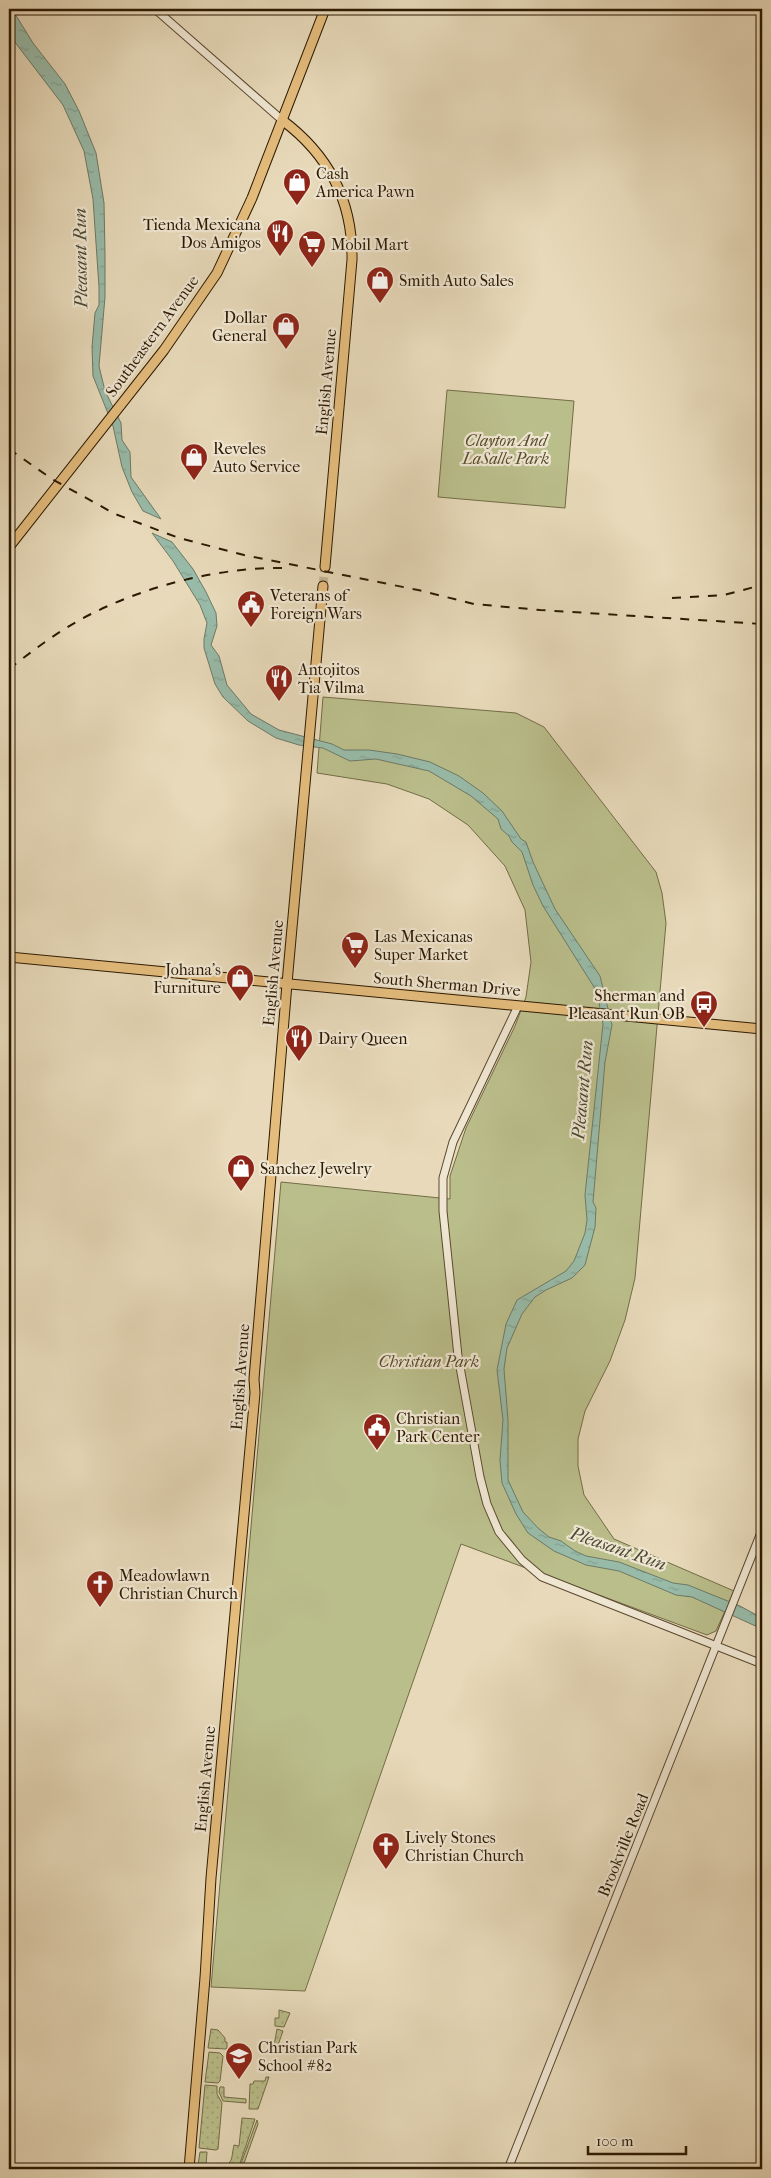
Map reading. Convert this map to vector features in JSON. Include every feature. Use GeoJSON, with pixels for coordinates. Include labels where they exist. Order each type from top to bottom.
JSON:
{"type":"FeatureCollection","features":[{"type":"Feature","properties":{"kind":"main road","name":"Southeastern Avenue"},"geometry":{"type":"LineString","coordinates":[[9,547],[184,324],[217,273],[242,223],[325,9]]}},
{"type":"Feature","properties":{"kind":"main road","name":"English Avenue"},"geometry":{"type":"LineString","coordinates":[[282,120],[303,137],[320,156],[335,179],[344,201],[351,232],[352,260],[325,567]]}},
{"type":"Feature","properties":{"kind":"main road","name":"English Avenue"},"geometry":{"type":"LineString","coordinates":[[189,2169],[211,1878],[255,1393],[254,1380],[286,984],[323,586]]}},
{"type":"Feature","properties":{"kind":"main road","name":"South Sherman Drive"},"geometry":{"type":"LineString","coordinates":[[9,957],[762,1029]]}},
{"type":"Feature","properties":{"kind":"street"},"geometry":{"type":"LineString","coordinates":[[155,9],[282,120]]}},
{"type":"Feature","properties":{"kind":"street"},"geometry":{"type":"LineString","coordinates":[[518,1006],[452,1142],[442,1187],[458,1356],[471,1432],[487,1504],[497,1527],[508,1544],[522,1560],[542,1577],[762,1664]]}},
{"type":"Feature","properties":{"kind":"street","name":"Brookville Road"},"geometry":{"type":"LineString","coordinates":[[508,2169],[762,1530]]}},
{"type":"Feature","properties":{"kind":"green space","name":"Clayton And LaSalle Park"},"geometry":{"type":"Polygon","coordinates":[[[447,390],[574,401],[565,508],[438,497],[447,390]]]}},
{"type":"Feature","properties":{"kind":"green space","name":"Christian Park"},"geometry":{"type":"Polygon","coordinates":[[[323,697],[516,713],[544,727],[656,872],[662,893],[666,923],[635,1278],[625,1320],[610,1361],[585,1411],[578,1439],[578,1466],[584,1495],[614,1539],[734,1591],[716,1631],[707,1635],[461,1544],[305,1991],[211,1987],[281,1182],[450,1199],[450,1176],[466,1128],[515,1026],[526,997],[531,962],[525,910],[505,866],[468,825],[429,799],[387,784],[317,773],[323,697]]]}},
{"type":"Feature","properties":{"kind":"green space"},"geometry":{"type":"Polygon","coordinates":[[[279,2010],[290,2013],[284,2027],[275,2026],[275,2018],[279,2018],[279,2010]]]}},
{"type":"Feature","properties":{"kind":"green space"},"geometry":{"type":"Polygon","coordinates":[[[211,2029],[218,2030],[225,2038],[227,2049],[208,2048],[211,2029]]]}},
{"type":"Feature","properties":{"kind":"green space"},"geometry":{"type":"Polygon","coordinates":[[[277,2029],[283,2031],[278,2045],[274,2046],[277,2029]]]}},
{"type":"Feature","properties":{"kind":"green space"},"geometry":{"type":"Polygon","coordinates":[[[209,2052],[220,2053],[223,2056],[220,2081],[218,2083],[205,2082],[209,2052]]]}},
{"type":"Feature","properties":{"kind":"green space"},"geometry":{"type":"Polygon","coordinates":[[[266,2077],[269,2077],[258,2109],[249,2109],[250,2084],[253,2084],[254,2081],[265,2081],[266,2077]]]}},
{"type":"Feature","properties":{"kind":"green space"},"geometry":{"type":"Polygon","coordinates":[[[205,2085],[217,2086],[217,2094],[222,2103],[218,2149],[216,2150],[199,2148],[205,2085]]]}},
{"type":"Feature","properties":{"kind":"green space"},"geometry":{"type":"Polygon","coordinates":[[[220,2087],[224,2087],[224,2097],[246,2099],[246,2103],[223,2101],[219,2092],[220,2087]]]}},
{"type":"Feature","properties":{"kind":"green space"},"geometry":{"type":"Polygon","coordinates":[[[242,2118],[255,2119],[238,2169],[216,2169],[229,2163],[234,2145],[239,2146],[242,2118]]]}},
{"type":"Feature","properties":{"kind":"green space"},"geometry":{"type":"Polygon","coordinates":[[[257,2120],[258,2124],[242,2169],[239,2169],[257,2120]]]}},
{"type":"Feature","properties":{"kind":"green space"},"geometry":{"type":"Polygon","coordinates":[[[200,2152],[207,2152],[206,2165],[208,2169],[198,2165],[200,2152]]]}},
{"type":"Feature","properties":{"kind":"water","name":"Pleasant Run"},"geometry":{"type":"Polygon","coordinates":[[[9,9],[12,9],[33,43],[65,84],[79,111],[96,153],[104,203],[105,254],[105,297],[99,366],[105,391],[121,423],[122,440],[130,452],[131,477],[161,519],[143,511],[132,492],[122,467],[113,426],[93,376],[92,347],[95,313],[99,305],[99,287],[93,199],[84,151],[63,105],[14,41],[9,31],[9,9]]]}},
{"type":"Feature","properties":{"kind":"water","name":"Pleasant Run"},"geometry":{"type":"Polygon","coordinates":[[[152,533],[172,542],[193,569],[206,592],[216,613],[217,626],[211,645],[219,656],[227,685],[251,714],[279,730],[332,744],[344,750],[369,750],[430,762],[459,776],[483,793],[502,811],[521,839],[526,842],[533,862],[555,909],[600,976],[612,1025],[605,1062],[593,1202],[596,1208],[595,1227],[585,1265],[572,1278],[535,1297],[522,1314],[507,1348],[504,1369],[508,1420],[508,1480],[523,1512],[549,1537],[561,1541],[586,1556],[619,1562],[673,1583],[688,1585],[740,1606],[762,1618],[762,1629],[692,1597],[676,1595],[619,1571],[586,1565],[554,1551],[528,1533],[516,1514],[502,1483],[500,1460],[503,1420],[497,1370],[506,1324],[517,1300],[566,1271],[574,1261],[585,1233],[587,1220],[585,1195],[603,1024],[594,987],[543,906],[533,885],[522,852],[501,829],[498,819],[471,796],[429,771],[376,759],[350,761],[323,748],[299,745],[276,738],[248,721],[223,697],[215,684],[204,648],[207,623],[200,605],[173,561],[152,533]]]}},
{"type":"Feature","properties":{"kind":"tunnel"},"geometry":{"type":"LineString","coordinates":[[323,586],[325,567]]}},
{"type":"Feature","properties":{"kind":"railway"},"geometry":{"type":"LineString","coordinates":[[9,449],[52,479],[115,514],[179,538],[244,555],[418,590],[474,604],[762,624]]}},
{"type":"Feature","properties":{"kind":"railway"},"geometry":{"type":"LineString","coordinates":[[9,669],[69,626],[137,594],[210,574],[260,568],[285,568]]}},
{"type":"Feature","properties":{"kind":"railway"},"geometry":{"type":"LineString","coordinates":[[672,598],[724,595],[762,585]]}},
{"type":"Feature","properties":{"kind":"place","name":"Cash America Pawn"},"geometry":{"type":"Point","coordinates":[297,206]}},
{"type":"Feature","properties":{"kind":"place","name":"Tienda Mexicana Dos Amigos"},"geometry":{"type":"Point","coordinates":[280,257]}},
{"type":"Feature","properties":{"kind":"place","name":"Mobil Mart"},"geometry":{"type":"Point","coordinates":[312,268]}},
{"type":"Feature","properties":{"kind":"place","name":"Smith Auto Sales"},"geometry":{"type":"Point","coordinates":[380,304]}},
{"type":"Feature","properties":{"kind":"place","name":"Dollar General"},"geometry":{"type":"Point","coordinates":[286,350]}},
{"type":"Feature","properties":{"kind":"place","name":"Reveles Auto Service"},"geometry":{"type":"Point","coordinates":[194,481]}},
{"type":"Feature","properties":{"kind":"place","name":"Veterans of Foreign Wars"},"geometry":{"type":"Point","coordinates":[251,628]}},
{"type":"Feature","properties":{"kind":"place","name":"Antojitos Tia Vilma"},"geometry":{"type":"Point","coordinates":[279,702]}},
{"type":"Feature","properties":{"kind":"place","name":"Las Mexicanas Super Market"},"geometry":{"type":"Point","coordinates":[355,969]}},
{"type":"Feature","properties":{"kind":"place","name":"Johana’s Furniture"},"geometry":{"type":"Point","coordinates":[240,1002]}},
{"type":"Feature","properties":{"kind":"place","name":"Sherman and Pleasant Run OB"},"geometry":{"type":"Point","coordinates":[704,1028]}},
{"type":"Feature","properties":{"kind":"place","name":"Dairy Queen"},"geometry":{"type":"Point","coordinates":[299,1062]}},
{"type":"Feature","properties":{"kind":"place","name":"Sanchez Jewelry"},"geometry":{"type":"Point","coordinates":[241,1192]}},
{"type":"Feature","properties":{"kind":"place","name":"Christian Park Center"},"geometry":{"type":"Point","coordinates":[377,1451]}},
{"type":"Feature","properties":{"kind":"place","name":"Meadowlawn Christian Church"},"geometry":{"type":"Point","coordinates":[100,1608]}},
{"type":"Feature","properties":{"kind":"place","name":"Lively Stones Christian Church"},"geometry":{"type":"Point","coordinates":[386,1870]}},
{"type":"Feature","properties":{"kind":"place","name":"Christian Park School #82"},"geometry":{"type":"Point","coordinates":[239,2080]}}]}
